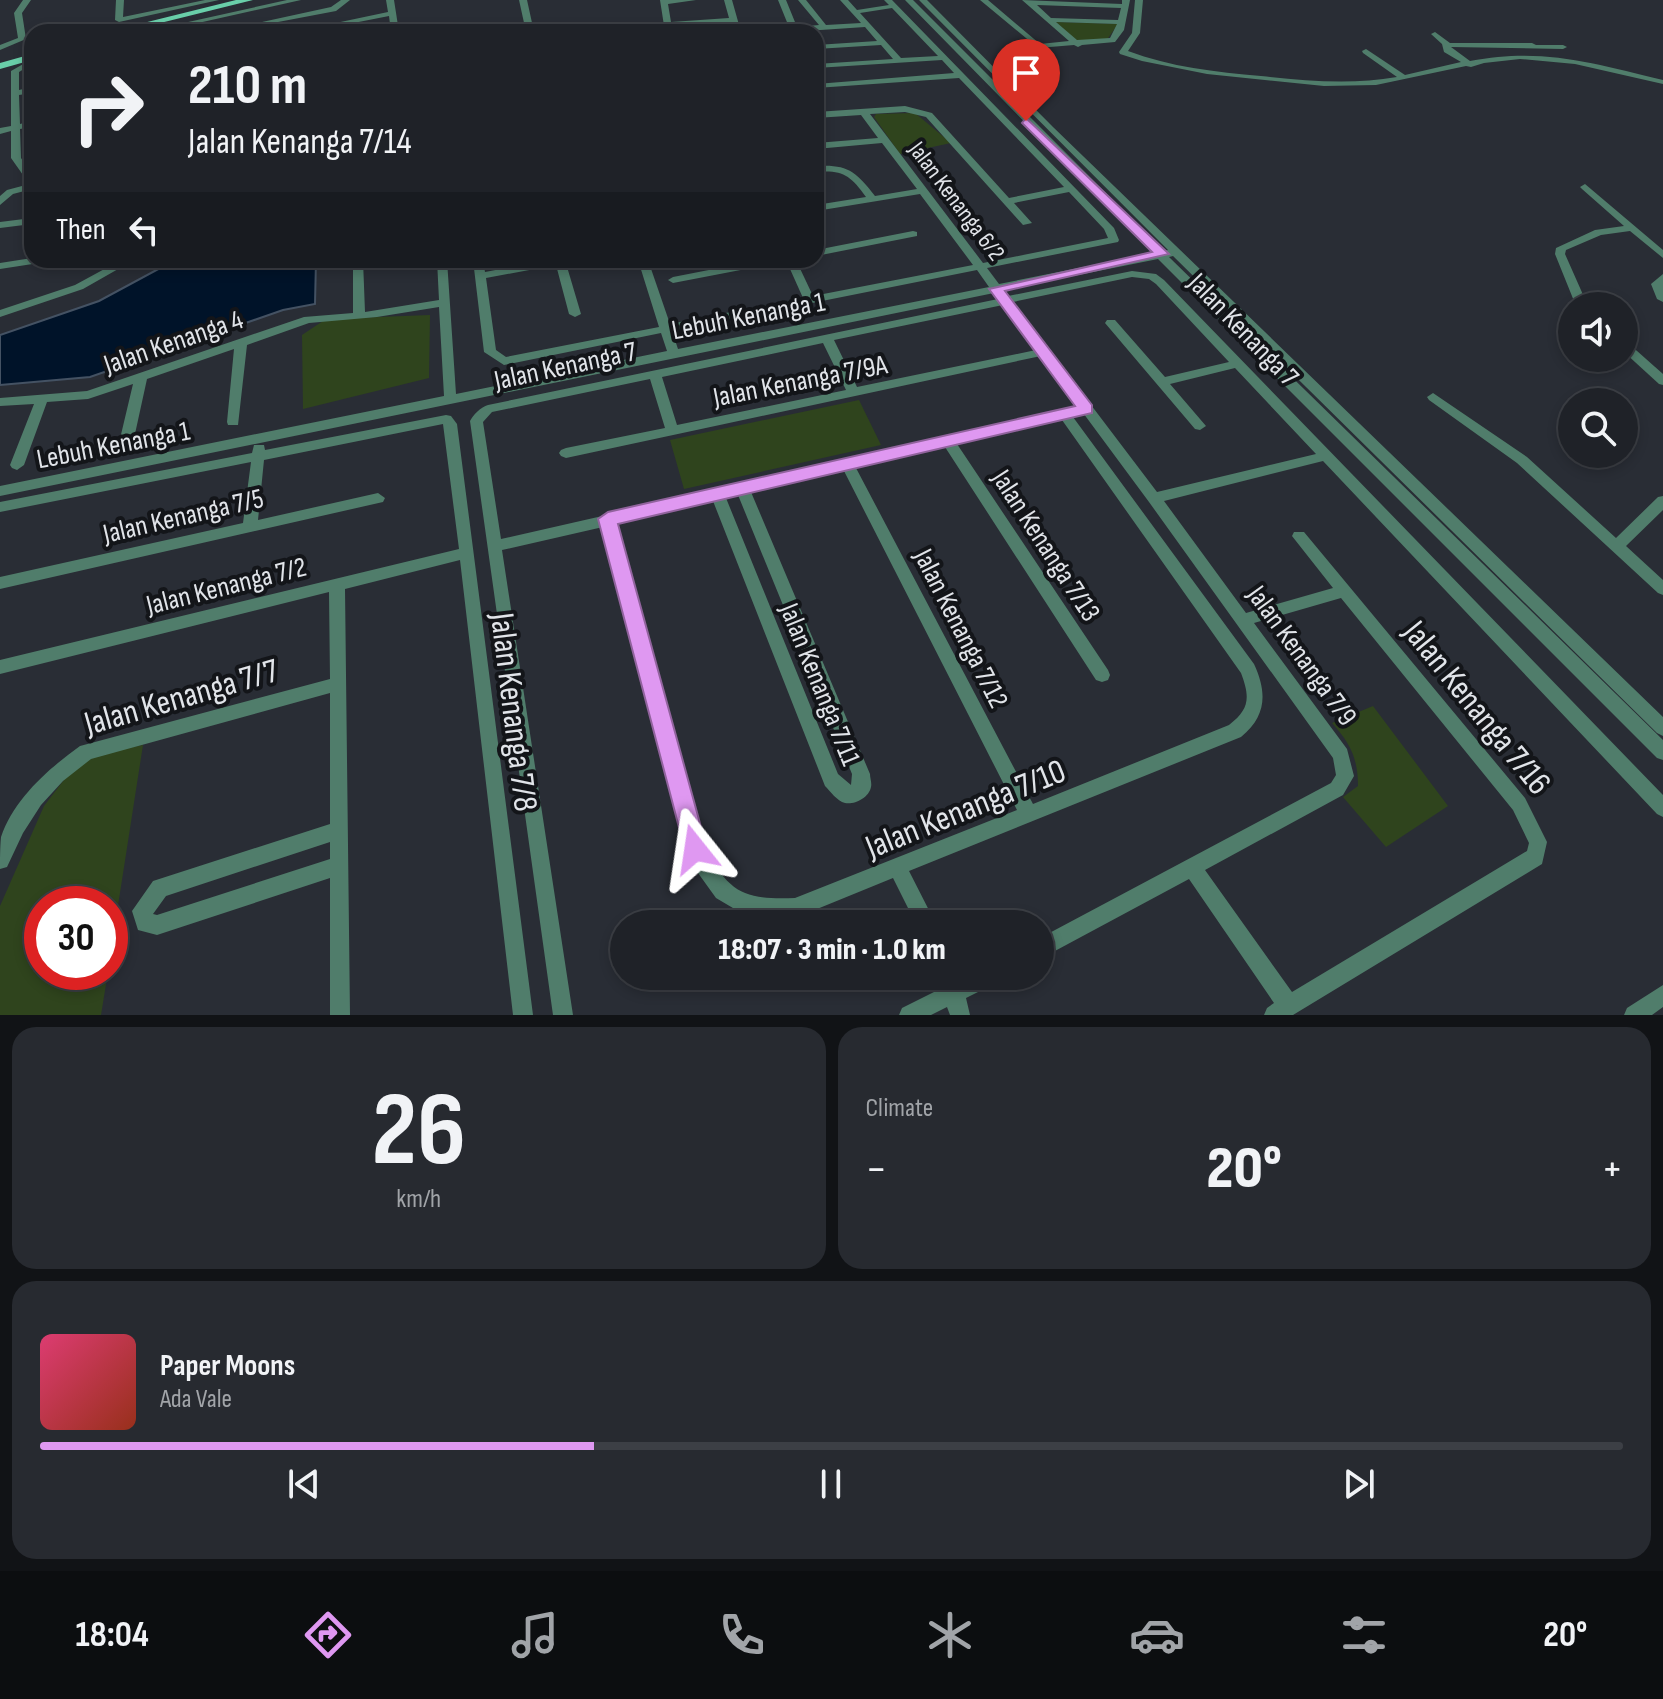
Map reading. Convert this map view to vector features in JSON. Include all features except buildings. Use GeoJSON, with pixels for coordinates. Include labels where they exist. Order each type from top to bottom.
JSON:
{"type":"FeatureCollection","features":[{"type":"Feature","properties":{"kind":"main road"},"geometry":{"type":"LineString","coordinates":[[153,24],[249,5]]}},
{"type":"Feature","properties":{"kind":"main road"},"geometry":{"type":"LineString","coordinates":[[0,64],[24,59]]}},
{"type":"Feature","properties":{"kind":"street"},"geometry":{"type":"LineString","coordinates":[[21,35],[18,13],[27,0]]}},
{"type":"Feature","properties":{"kind":"street"},"geometry":{"type":"LineString","coordinates":[[120,0],[119,20],[178,4],[215,0]]}},
{"type":"Feature","properties":{"kind":"street"},"geometry":{"type":"LineString","coordinates":[[180,24],[249,5],[297,0]]}},
{"type":"Feature","properties":{"kind":"street"},"geometry":{"type":"LineString","coordinates":[[390,0],[394,24]]}},
{"type":"Feature","properties":{"kind":"street"},"geometry":{"type":"LineString","coordinates":[[523,0],[528,24]]}},
{"type":"Feature","properties":{"kind":"street"},"geometry":{"type":"LineString","coordinates":[[667,24],[664,1],[692,0]]}},
{"type":"Feature","properties":{"kind":"street"},"geometry":{"type":"LineString","coordinates":[[728,0],[735,24]]}},
{"type":"Feature","properties":{"kind":"street"},"geometry":{"type":"LineString","coordinates":[[782,0],[791,24]]}},
{"type":"Feature","properties":{"kind":"street"},"geometry":{"type":"LineString","coordinates":[[802,0],[822,24]]}},
{"type":"Feature","properties":{"kind":"street"},"geometry":{"type":"LineString","coordinates":[[844,0],[898,60]]}},
{"type":"Feature","properties":{"kind":"street"},"geometry":{"type":"LineString","coordinates":[[909,0],[1663,728]]}},
{"type":"Feature","properties":{"kind":"street"},"geometry":{"type":"LineString","coordinates":[[923,0],[1663,752]]}},
{"type":"Feature","properties":{"kind":"street"},"geometry":{"type":"LineString","coordinates":[[984,0],[1032,43],[1044,47],[1112,40],[1122,22],[1126,3],[1028,1]]}},
{"type":"Feature","properties":{"kind":"street"},"geometry":{"type":"LineString","coordinates":[[1139,0],[1136,33],[1122,49],[1127,55],[1263,79],[1363,84],[1471,65],[1532,45]]}},
{"type":"Feature","properties":{"kind":"street"},"geometry":{"type":"LineString","coordinates":[[1028,1],[1078,45]]}},
{"type":"Feature","properties":{"kind":"street"},"geometry":{"type":"LineString","coordinates":[[273,24],[344,3],[366,10],[369,17]]}},
{"type":"Feature","properties":{"kind":"street"},"geometry":{"type":"LineString","coordinates":[[479,268],[490,352],[494,358],[504,361],[1114,240],[1109,228],[891,3],[855,12]]}},
{"type":"Feature","properties":{"kind":"street"},"geometry":{"type":"LineString","coordinates":[[249,5],[257,24]]}},
{"type":"Feature","properties":{"kind":"street"},"geometry":{"type":"LineString","coordinates":[[335,24],[392,13]]}},
{"type":"Feature","properties":{"kind":"street"},"geometry":{"type":"LineString","coordinates":[[701,24],[734,20]]}},
{"type":"Feature","properties":{"kind":"street"},"geometry":{"type":"LineString","coordinates":[[1049,20],[1122,22]]}},
{"type":"Feature","properties":{"kind":"street"},"geometry":{"type":"LineString","coordinates":[[825,28],[866,25]]}},
{"type":"Feature","properties":{"kind":"street"},"geometry":{"type":"LineString","coordinates":[[1435,34],[1447,50],[1471,65]]}},
{"type":"Feature","properties":{"kind":"street"},"geometry":{"type":"LineString","coordinates":[[0,48],[21,35]]}},
{"type":"Feature","properties":{"kind":"street"},"geometry":{"type":"LineString","coordinates":[[1446,45],[1501,41],[1532,45],[1566,44],[1572,58]]}},
{"type":"Feature","properties":{"kind":"street"},"geometry":{"type":"LineString","coordinates":[[1501,41],[1511,54],[1572,58],[1663,82]]}},
{"type":"Feature","properties":{"kind":"street"},"geometry":{"type":"LineString","coordinates":[[824,47],[882,43]]}},
{"type":"Feature","properties":{"kind":"street"},"geometry":{"type":"LineString","coordinates":[[852,45],[861,63]]}},
{"type":"Feature","properties":{"kind":"street"},"geometry":{"type":"LineString","coordinates":[[1366,51],[1404,78]]}},
{"type":"Feature","properties":{"kind":"street"},"geometry":{"type":"LineString","coordinates":[[824,65],[944,58]]}},
{"type":"Feature","properties":{"kind":"street"},"geometry":{"type":"LineString","coordinates":[[24,62],[17,67],[15,153],[24,168]]}},
{"type":"Feature","properties":{"kind":"street"},"geometry":{"type":"LineString","coordinates":[[1620,70],[1663,73]]}},
{"type":"Feature","properties":{"kind":"street"},"geometry":{"type":"LineString","coordinates":[[824,85],[960,75]]}},
{"type":"Feature","properties":{"kind":"street"},"geometry":{"type":"LineString","coordinates":[[16,93],[24,92]]}},
{"type":"Feature","properties":{"kind":"street"},"geometry":{"type":"LineString","coordinates":[[824,114],[905,109],[929,115],[1027,223]]}},
{"type":"Feature","properties":{"kind":"street","name":"Jalan Kenanga 6/2"},"geometry":{"type":"LineString","coordinates":[[863,111],[996,289]]}},
{"type":"Feature","properties":{"kind":"street"},"geometry":{"type":"LineString","coordinates":[[0,131],[24,126]]}},
{"type":"Feature","properties":{"kind":"street","name":"Jalan Kenanga 6/2"},"geometry":{"type":"LineString","coordinates":[[824,145],[883,140]]}},
{"type":"Feature","properties":{"kind":"street"},"geometry":{"type":"LineString","coordinates":[[15,153],[24,151]]}},
{"type":"Feature","properties":{"kind":"street"},"geometry":{"type":"LineString","coordinates":[[824,169],[837,168],[853,173],[872,199]]}},
{"type":"Feature","properties":{"kind":"street"},"geometry":{"type":"LineString","coordinates":[[1585,187],[1663,255]]}},
{"type":"Feature","properties":{"kind":"street"},"geometry":{"type":"LineString","coordinates":[[0,202],[10,192],[24,188]]}},
{"type":"Feature","properties":{"kind":"street"},"geometry":{"type":"LineString","coordinates":[[1007,201],[1069,189]]}},
{"type":"Feature","properties":{"kind":"street"},"geometry":{"type":"LineString","coordinates":[[824,207],[922,191]]}},
{"type":"Feature","properties":{"kind":"street"},"geometry":{"type":"LineString","coordinates":[[0,225],[24,222]]}},
{"type":"Feature","properties":{"kind":"street"},"geometry":{"type":"LineString","coordinates":[[1576,292],[1560,254],[1561,248],[1599,232],[1631,228]]}},
{"type":"Feature","properties":{"kind":"street"},"geometry":{"type":"LineString","coordinates":[[824,251],[913,234]]}},
{"type":"Feature","properties":{"kind":"street","name":"Lebuh Kenanga 1"},"geometry":{"type":"LineString","coordinates":[[0,491],[1169,253]]}},
{"type":"Feature","properties":{"kind":"street"},"geometry":{"type":"LineString","coordinates":[[0,266],[24,262]]}},
{"type":"Feature","properties":{"kind":"street"},"geometry":{"type":"LineString","coordinates":[[0,314],[79,287],[112,268]]}},
{"type":"Feature","properties":{"kind":"street"},"geometry":{"type":"LineString","coordinates":[[358,268],[359,316]]}},
{"type":"Feature","properties":{"kind":"street"},"geometry":{"type":"LineString","coordinates":[[442,268],[450,400]]}},
{"type":"Feature","properties":{"kind":"street"},"geometry":{"type":"LineString","coordinates":[[480,276],[523,268]]}},
{"type":"Feature","properties":{"kind":"street"},"geometry":{"type":"LineString","coordinates":[[562,268],[575,314]]}},
{"type":"Feature","properties":{"kind":"street"},"geometry":{"type":"LineString","coordinates":[[646,268],[674,354]]}},
{"type":"Feature","properties":{"kind":"street"},"geometry":{"type":"LineString","coordinates":[[673,280],[735,268]]}},
{"type":"Feature","properties":{"kind":"street"},"geometry":{"type":"LineString","coordinates":[[795,268],[810,302]]}},
{"type":"Feature","properties":{"kind":"street","name":"Jalan Kenanga 7"},"geometry":{"type":"LineString","coordinates":[[496,546],[476,421],[488,409],[1007,303],[1132,274],[1152,276],[1663,808]]}},
{"type":"Feature","properties":{"kind":"street"},"geometry":{"type":"LineString","coordinates":[[1663,277],[1656,284],[1663,299]]}},
{"type":"Feature","properties":{"kind":"street","name":"Jalan Kenanga 7/9"},"geometry":{"type":"LineString","coordinates":[[996,289],[1327,731],[1341,755],[1345,776],[1337,789],[1054,942]]}},
{"type":"Feature","properties":{"kind":"street","name":"Jalan Kenanga 4"},"geometry":{"type":"LineString","coordinates":[[0,402],[88,395],[308,320],[444,303]]}},
{"type":"Feature","properties":{"kind":"street"},"geometry":{"type":"LineString","coordinates":[[1111,323],[1200,426]]}},
{"type":"Feature","properties":{"kind":"street"},"geometry":{"type":"LineString","coordinates":[[827,339],[854,393]]}},
{"type":"Feature","properties":{"kind":"street"},"geometry":{"type":"LineString","coordinates":[[233,422],[241,343]]}},
{"type":"Feature","properties":{"kind":"street","name":"Jalan Kenanga 7/9A"},"geometry":{"type":"LineString","coordinates":[[566,453],[1044,352]]}},
{"type":"Feature","properties":{"kind":"street"},"geometry":{"type":"LineString","coordinates":[[1638,359],[1663,381]]}},
{"type":"Feature","properties":{"kind":"street"},"geometry":{"type":"LineString","coordinates":[[1161,382],[1237,364]]}},
{"type":"Feature","properties":{"kind":"street"},"geometry":{"type":"LineString","coordinates":[[655,374],[672,430]]}},
{"type":"Feature","properties":{"kind":"street"},"geometry":{"type":"LineString","coordinates":[[126,443],[141,378]]}},
{"type":"Feature","properties":{"kind":"street"},"geometry":{"type":"LineString","coordinates":[[1433,397],[1522,460],[1663,589]]}},
{"type":"Feature","properties":{"kind":"street"},"geometry":{"type":"LineString","coordinates":[[17,465],[42,399]]}},
{"type":"Feature","properties":{"kind":"street"},"geometry":{"type":"LineString","coordinates":[[563,1015],[496,546],[1086,409]]}},
{"type":"Feature","properties":{"kind":"street","name":"Jalan Kenanga 7/10"},"geometry":{"type":"LineString","coordinates":[[608,519],[695,849],[712,881],[730,900],[761,911],[795,908],[1235,731],[1249,721],[1257,691],[1248,669],[1065,415]]}},
{"type":"Feature","properties":{"kind":"street","name":"Jalan Kenanga 7/8"},"geometry":{"type":"LineString","coordinates":[[258,456],[446,419],[451,424],[523,1015]]}},
{"type":"Feature","properties":{"kind":"street"},"geometry":{"type":"LineString","coordinates":[[250,526],[260,439]]}},
{"type":"Feature","properties":{"kind":"street","name":"Jalan Kenanga 7/13"},"geometry":{"type":"LineString","coordinates":[[949,443],[1102,675]]}},
{"type":"Feature","properties":{"kind":"street"},"geometry":{"type":"LineString","coordinates":[[0,507],[258,456]]}},
{"type":"Feature","properties":{"kind":"street"},"geometry":{"type":"LineString","coordinates":[[1154,498],[1326,456]]}},
{"type":"Feature","properties":{"kind":"street","name":"Jalan Kenanga 7/12"},"geometry":{"type":"LineString","coordinates":[[848,465],[1029,815]]}},
{"type":"Feature","properties":{"kind":"street","name":"Jalan Kenanga 7/11"},"geometry":{"type":"LineString","coordinates":[[717,494],[831,780],[847,795],[856,793],[862,787],[861,774],[742,488]]}},
{"type":"Feature","properties":{"kind":"street","name":"Jalan Kenanga 7/5"},"geometry":{"type":"LineString","coordinates":[[0,583],[378,498]]}},
{"type":"Feature","properties":{"kind":"street"},"geometry":{"type":"LineString","coordinates":[[1618,545],[1663,501]]}},
{"type":"Feature","properties":{"kind":"street","name":"Jalan Kenanga 7/16"},"geometry":{"type":"LineString","coordinates":[[1281,1010],[1535,857],[1538,842],[1519,804],[1299,536]]}},
{"type":"Feature","properties":{"kind":"street","name":"Jalan Kenanga 7/2"},"geometry":{"type":"LineString","coordinates":[[0,667],[465,553]]}},
{"type":"Feature","properties":{"kind":"street"},"geometry":{"type":"LineString","coordinates":[[337,584],[340,1015]]}},
{"type":"Feature","properties":{"kind":"street"},"geometry":{"type":"LineString","coordinates":[[1243,620],[1343,591]]}},
{"type":"Feature","properties":{"kind":"street","name":"Jalan Kenanga 7/7"},"geometry":{"type":"LineString","coordinates":[[0,860],[34,796],[56,771],[86,752],[336,684]]}},
{"type":"Feature","properties":{"kind":"street"},"geometry":{"type":"LineString","coordinates":[[338,830],[160,888],[142,911],[145,923],[157,925],[339,865]]}},
{"type":"Feature","properties":{"kind":"street"},"geometry":{"type":"LineString","coordinates":[[897,867],[919,910]]}},
{"type":"Feature","properties":{"kind":"street"},"geometry":{"type":"LineString","coordinates":[[1193,869],[1281,1010]]}},
{"type":"Feature","properties":{"kind":"street"},"geometry":{"type":"LineString","coordinates":[[909,1015],[955,995]]}},
{"type":"Feature","properties":{"kind":"street"},"geometry":{"type":"LineString","coordinates":[[1634,1015],[1663,995]]}},
{"type":"Feature","properties":{"kind":"green space"},"geometry":{"type":"Polygon","coordinates":[[[1056,22],[1118,24],[1106,41],[1079,43],[1056,22]]]}},
{"type":"Feature","properties":{"kind":"green space"},"geometry":{"type":"Polygon","coordinates":[[[915,113],[951,143],[900,154],[874,117],[876,114],[915,113]]]}},
{"type":"Feature","properties":{"kind":"green space"},"geometry":{"type":"Polygon","coordinates":[[[430,315],[429,378],[303,409],[302,335],[326,319],[430,315]]]}},
{"type":"Feature","properties":{"kind":"green space"},"geometry":{"type":"Polygon","coordinates":[[[859,400],[881,445],[684,489],[670,440],[859,400]]]}},
{"type":"Feature","properties":{"kind":"green space"},"geometry":{"type":"Polygon","coordinates":[[[1373,706],[1448,806],[1386,847],[1343,797],[1358,786],[1355,759],[1344,737],[1332,723],[1373,706]]]}},
{"type":"Feature","properties":{"kind":"green space"},"geometry":{"type":"Polygon","coordinates":[[[143,745],[121,886],[24,886],[24,990],[105,990],[101,1015],[0,1015],[0,906],[44,806],[70,772],[93,755],[143,745]]]}},
{"type":"Feature","properties":{"kind":"water"},"geometry":{"type":"Polygon","coordinates":[[[160,268],[316,268],[315,304],[283,310],[90,377],[0,385],[0,335],[99,301],[160,268]]]}},
{"type":"Feature","properties":{"kind":"route"},"geometry":{"type":"LineString","coordinates":[[695,849],[608,519],[949,443],[1086,409],[996,289],[1162,254],[1026,121]]}}]}
